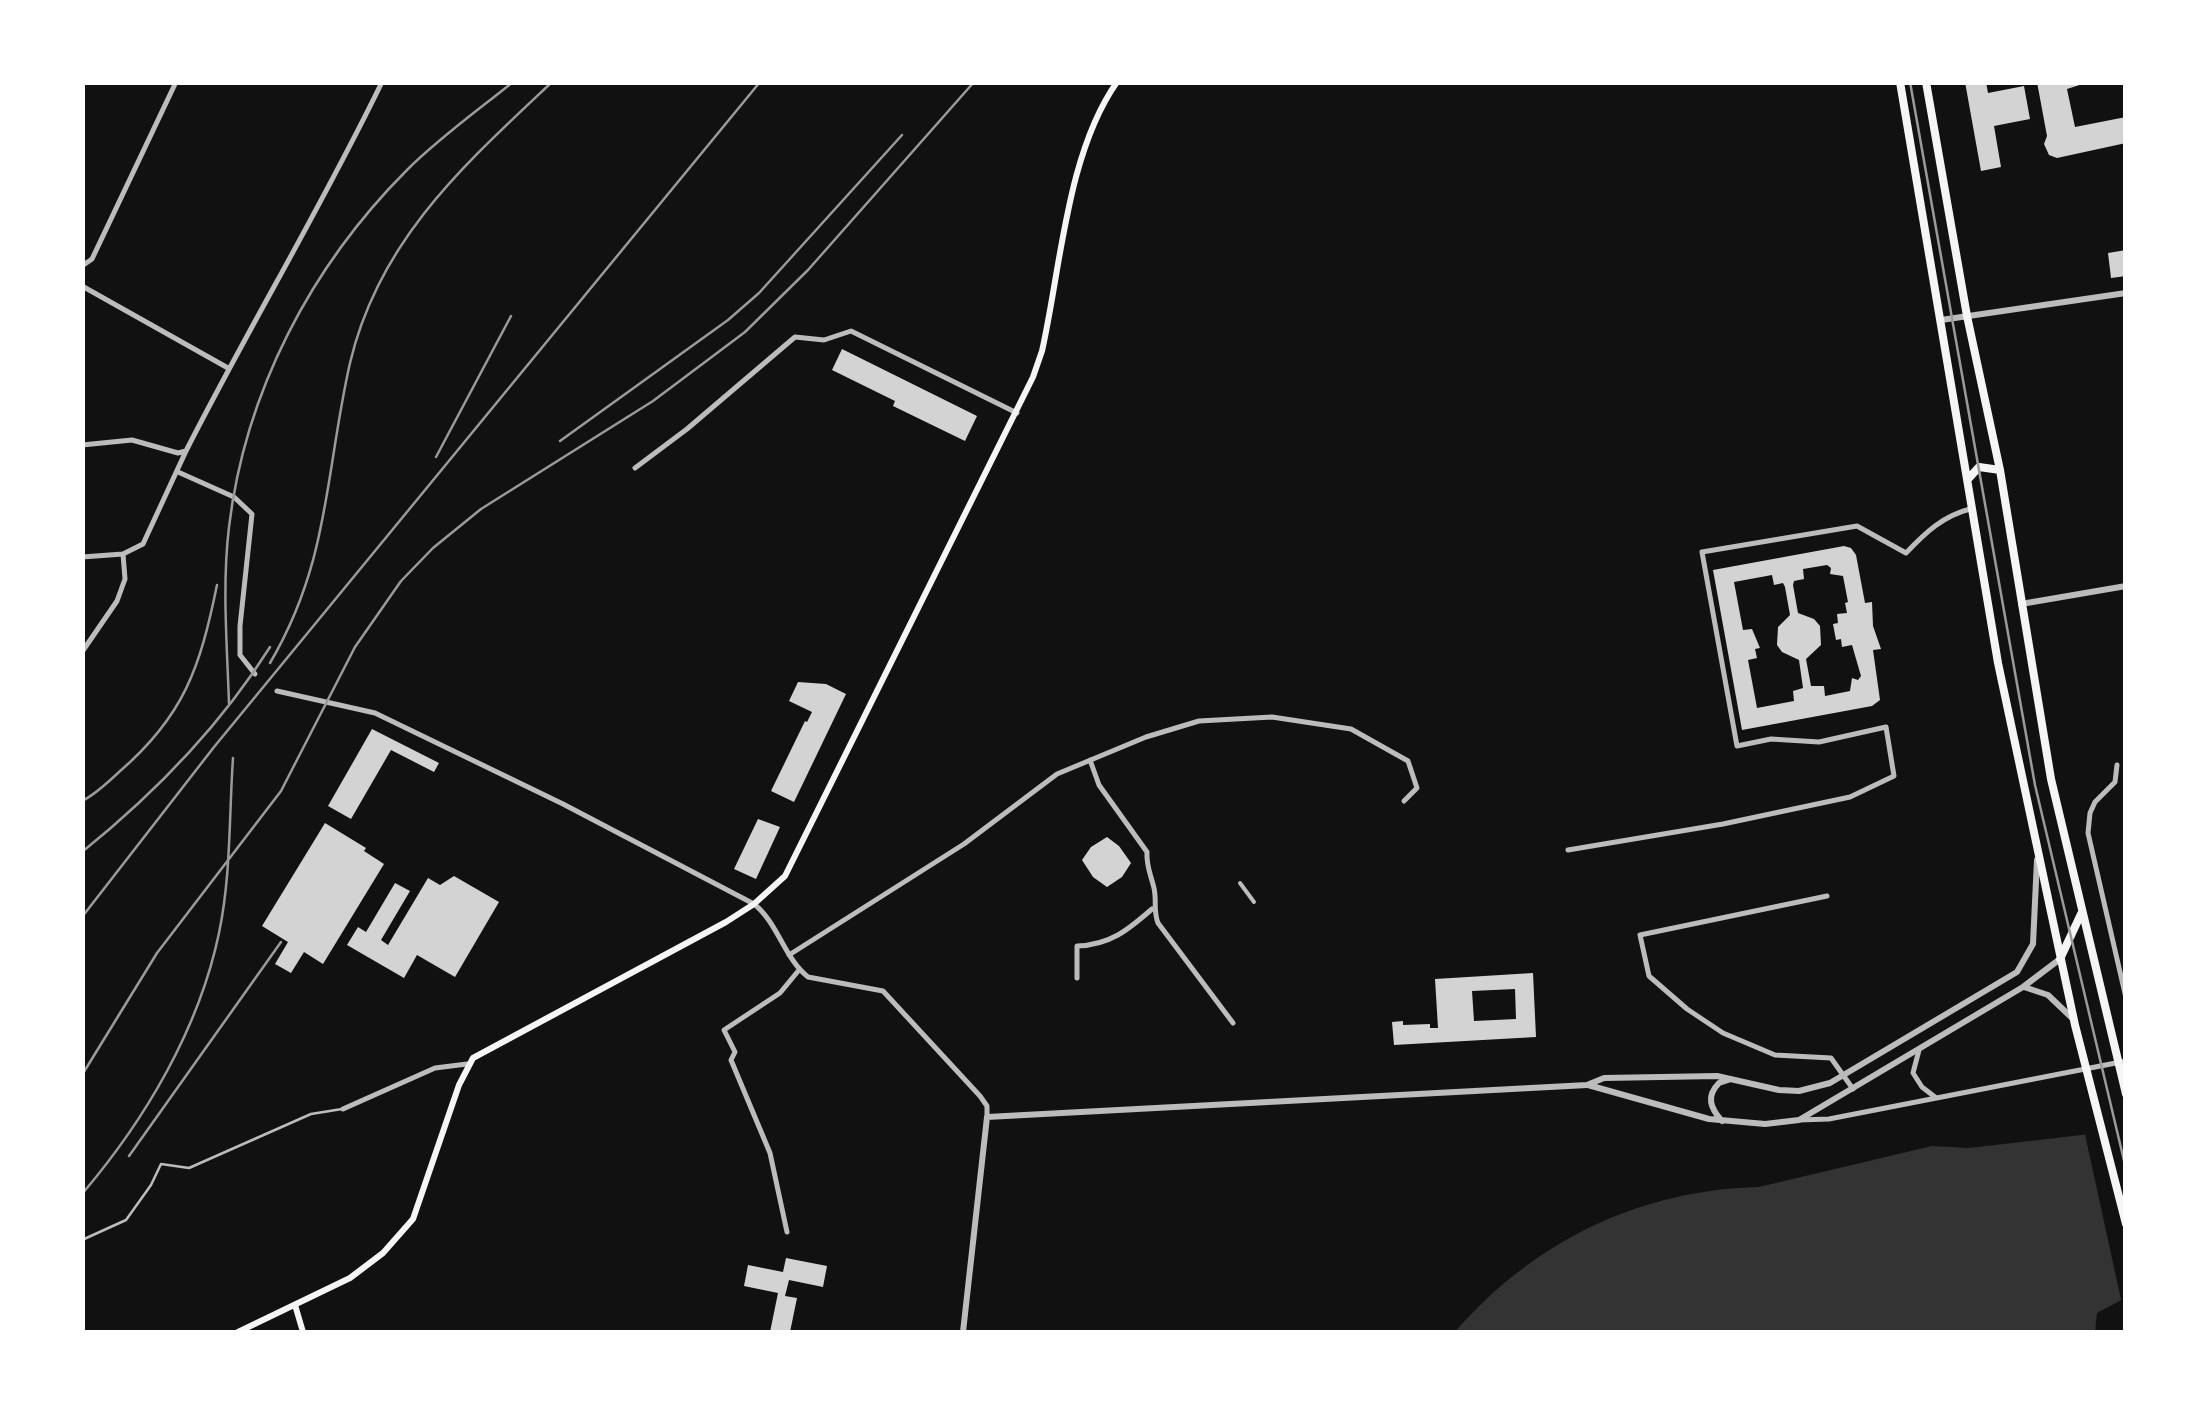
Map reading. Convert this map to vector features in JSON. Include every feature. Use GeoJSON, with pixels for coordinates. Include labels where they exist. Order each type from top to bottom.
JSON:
{"type":"FeatureCollection","features":[{"type":"Feature","properties":{"kind":"main road"},"geometry":{"type":"LineString","coordinates":[[238,1332],[361,1270],[383,1253],[412,1218],[468,1064],[480,1053],[726,922],[754,904],[785,876],[1017,413],[1042,350],[1087,138],[1102,103],[1118,82]]}},
{"type":"Feature","properties":{"kind":"main road"},"geometry":{"type":"LineString","coordinates":[[1900,82],[1991,625],[2074,1024],[2126,1224]]}},
{"type":"Feature","properties":{"kind":"main road"},"geometry":{"type":"LineString","coordinates":[[1926,82],[1967,316],[2000,470],[2051,779],[2126,1094]]}},
{"type":"Feature","properties":{"kind":"main road"},"geometry":{"type":"LineString","coordinates":[[1969,478],[1979,467],[2000,470]]}},
{"type":"Feature","properties":{"kind":"main road"},"geometry":{"type":"LineString","coordinates":[[2060,959],[2081,914]]}},
{"type":"Feature","properties":{"kind":"main road"},"geometry":{"type":"LineString","coordinates":[[295,1305],[303,1332]]}},
{"type":"Feature","properties":{"kind":"street"},"geometry":{"type":"LineString","coordinates":[[82,266],[92,259],[176,82]]}},
{"type":"Feature","properties":{"kind":"street"},"geometry":{"type":"LineString","coordinates":[[82,557],[123,554],[143,544],[228,368],[302,239],[382,82]]}},
{"type":"Feature","properties":{"kind":"street"},"geometry":{"type":"LineString","coordinates":[[82,286],[228,368]]}},
{"type":"Feature","properties":{"kind":"street"},"geometry":{"type":"LineString","coordinates":[[1941,320],[2126,293]]}},
{"type":"Feature","properties":{"kind":"street"},"geometry":{"type":"LineString","coordinates":[[635,468],[688,430],[795,337],[824,340],[851,331],[1017,413]]}},
{"type":"Feature","properties":{"kind":"street"},"geometry":{"type":"LineString","coordinates":[[82,445],[132,440],[178,453],[186,451]]}},
{"type":"Feature","properties":{"kind":"street"},"geometry":{"type":"LineString","coordinates":[[178,472],[234,497],[252,514],[240,655],[254,674]]}},
{"type":"Feature","properties":{"kind":"street"},"geometry":{"type":"LineString","coordinates":[[1568,850],[1723,824],[1850,797],[1894,776],[1886,727],[1819,742],[1771,739],[1737,746],[1702,552],[1857,526],[1906,553],[1937,523],[1972,508]]}},
{"type":"Feature","properties":{"kind":"street"},"geometry":{"type":"LineString","coordinates":[[82,652],[117,601],[125,579],[123,554]]}},
{"type":"Feature","properties":{"kind":"street"},"geometry":{"type":"LineString","coordinates":[[2021,604],[2126,586]]}},
{"type":"Feature","properties":{"kind":"street"},"geometry":{"type":"LineString","coordinates":[[277,691],[375,713],[452,750],[754,904],[766,915],[799,970],[814,979],[883,990],[987,1106],[963,1332]]}},
{"type":"Feature","properties":{"kind":"street"},"geometry":{"type":"LineString","coordinates":[[789,955],[964,844],[1057,774],[1146,737],[1199,721],[1272,717],[1351,729],[1408,761],[1417,788],[1404,801]]}},
{"type":"Feature","properties":{"kind":"street"},"geometry":{"type":"LineString","coordinates":[[1090,760],[1105,795],[1147,852],[1146,866],[1155,892],[1152,909],[1158,923],[1233,1023]]}},
{"type":"Feature","properties":{"kind":"street"},"geometry":{"type":"LineString","coordinates":[[2117,765],[2115,782],[2095,802],[2090,813],[2088,833],[2126,998]]}},
{"type":"Feature","properties":{"kind":"street"},"geometry":{"type":"LineString","coordinates":[[1587,1085],[1604,1078],[1697,1075],[1798,1091],[1845,1074],[2017,972],[2033,944],[2037,854]]}},
{"type":"Feature","properties":{"kind":"street"},"geometry":{"type":"LineString","coordinates":[[1240,883],[1254,902]]}},
{"type":"Feature","properties":{"kind":"street"},"geometry":{"type":"LineString","coordinates":[[1828,896],[1640,935],[1649,976],[1687,1009],[1749,1046],[1776,1055],[1831,1058],[1853,1089]]}},
{"type":"Feature","properties":{"kind":"street"},"geometry":{"type":"LineString","coordinates":[[1077,978],[1076,946],[1100,946],[1126,933],[1152,909]]}},
{"type":"Feature","properties":{"kind":"street"},"geometry":{"type":"LineString","coordinates":[[1799,1120],[2023,987],[2060,959]]}},
{"type":"Feature","properties":{"kind":"street"},"geometry":{"type":"LineString","coordinates":[[787,1232],[770,1153],[731,1060],[735,1052],[724,1030],[780,992],[799,970]]}},
{"type":"Feature","properties":{"kind":"street"},"geometry":{"type":"LineString","coordinates":[[2023,987],[2048,995],[2065,1008],[2074,1024]]}},
{"type":"Feature","properties":{"kind":"street"},"geometry":{"type":"LineString","coordinates":[[1923,1045],[1916,1054],[1913,1073],[1934,1096]]}},
{"type":"Feature","properties":{"kind":"street"},"geometry":{"type":"LineString","coordinates":[[987,1117],[1587,1085],[1722,1121],[1765,1124],[1828,1119],[2126,1061]]}},
{"type":"Feature","properties":{"kind":"street"},"geometry":{"type":"LineString","coordinates":[[343,1109],[435,1068],[468,1064]]}},
{"type":"Feature","properties":{"kind":"street"},"geometry":{"type":"LineString","coordinates":[[1722,1121],[1710,1104],[1710,1096],[1718,1083],[1732,1079]]}},
{"type":"Feature","properties":{"kind":"lane"},"geometry":{"type":"LineString","coordinates":[[82,1240],[126,1220],[161,1164],[189,1168],[312,1114],[343,1109]]}},
{"type":"Feature","properties":{"kind":"shaded area"},"geometry":{"type":"Polygon","coordinates":[[[2125,1130],[2125,1298],[2097,1313],[2095,1332],[1455,1332],[1519,1271],[1592,1226],[1631,1210],[1715,1190],[1759,1187],[1932,1146],[1969,1148],[2125,1130]]]}},
{"type":"Feature","properties":{"kind":"pier"},"geometry":{"type":"Polygon","coordinates":[[[2126,1125],[2126,1303],[2122,1304],[2084,1130],[2126,1125]]]}},
{"type":"Feature","properties":{"kind":"building"},"geometry":{"type":"Polygon","coordinates":[[[1965,82],[1986,82],[1988,93],[2024,86],[2030,119],[1994,126],[2001,167],[1981,171],[1965,82]]]}},
{"type":"Feature","properties":{"kind":"building"},"geometry":{"type":"Polygon","coordinates":[[[2037,82],[2089,82],[2067,89],[2075,127],[2126,117],[2126,143],[2057,158],[2049,155],[2044,144],[2047,136],[2037,82]]]}},
{"type":"Feature","properties":{"kind":"building"},"geometry":{"type":"Polygon","coordinates":[[[2126,250],[2126,276],[2111,278],[2108,253],[2126,250]]]}},
{"type":"Feature","properties":{"kind":"building"},"geometry":{"type":"Polygon","coordinates":[[[842,349],[977,416],[965,441],[893,406],[895,401],[832,370],[842,349]]]}},
{"type":"Feature","properties":{"kind":"building"},"geometry":{"type":"Polygon","coordinates":[[[1844,546],[1851,548],[1856,555],[1865,603],[1872,602],[1873,626],[1881,649],[1873,650],[1880,700],[1872,706],[1742,730],[1713,570],[1844,546]],[[1827,565],[1803,569],[1804,579],[1794,581],[1793,585],[1798,613],[1820,626],[1821,645],[1806,659],[1811,686],[1824,686],[1825,696],[1850,691],[1852,678],[1858,680],[1861,676],[1852,645],[1842,647],[1841,639],[1836,640],[1833,624],[1838,623],[1837,614],[1847,613],[1848,602],[1843,576],[1830,574],[1827,565]],[[1772,575],[1734,582],[1743,630],[1752,629],[1760,648],[1755,649],[1757,658],[1748,660],[1757,708],[1794,701],[1793,691],[1803,688],[1799,660],[1777,645],[1778,627],[1790,615],[1785,587],[1783,583],[1774,585],[1772,575]]]}},
{"type":"Feature","properties":{"kind":"building"},"geometry":{"type":"Polygon","coordinates":[[[798,682],[826,684],[846,694],[794,802],[771,791],[812,712],[789,701],[798,682]]]}},
{"type":"Feature","properties":{"kind":"building"},"geometry":{"type":"Polygon","coordinates":[[[372,729],[439,763],[434,772],[391,750],[351,819],[328,806],[372,729]]]}},
{"type":"Feature","properties":{"kind":"building"},"geometry":{"type":"Polygon","coordinates":[[[758,819],[780,827],[756,879],[734,869],[758,819]]]}},
{"type":"Feature","properties":{"kind":"building"},"geometry":{"type":"Polygon","coordinates":[[[325,823],[384,864],[323,964],[304,952],[291,973],[275,964],[288,942],[262,926],[325,823]]]}},
{"type":"Feature","properties":{"kind":"building"},"geometry":{"type":"Polygon","coordinates":[[[1107,837],[1131,863],[1122,877],[1107,887],[1093,877],[1082,860],[1091,847],[1107,837]]]}},
{"type":"Feature","properties":{"kind":"building"},"geometry":{"type":"Polygon","coordinates":[[[454,876],[499,902],[455,977],[417,955],[404,978],[347,945],[358,927],[366,932],[395,883],[410,891],[381,940],[388,945],[428,878],[440,885],[454,876]]]}},
{"type":"Feature","properties":{"kind":"building"},"geometry":{"type":"Polygon","coordinates":[[[1533,973],[1536,1037],[1394,1045],[1392,1022],[1438,1028],[1435,979],[1533,973]],[[1515,989],[1472,991],[1474,1021],[1516,1019],[1515,989]]]}},
{"type":"Feature","properties":{"kind":"building"},"geometry":{"type":"Polygon","coordinates":[[[786,1258],[827,1266],[823,1287],[789,1280],[785,1296],[797,1298],[790,1332],[770,1332],[778,1293],[744,1286],[748,1265],[783,1272],[786,1258]]]}},
{"type":"Feature","properties":{"kind":"tram line"},"geometry":{"type":"LineString","coordinates":[[1910,82],[2035,785],[2126,1169]]}},
{"type":"Feature","properties":{"kind":"railway"},"geometry":{"type":"LineString","coordinates":[[229,703],[225,593],[229,527],[250,428],[288,334],[341,247],[372,207],[432,147],[513,82]]}},
{"type":"Feature","properties":{"kind":"railway"},"geometry":{"type":"LineString","coordinates":[[270,663],[290,625],[315,552],[350,363],[363,319],[381,279],[403,242],[457,175],[552,82]]}},
{"type":"Feature","properties":{"kind":"railway"},"geometry":{"type":"LineString","coordinates":[[82,917],[214,747],[760,82]]}},
{"type":"Feature","properties":{"kind":"railway"},"geometry":{"type":"LineString","coordinates":[[82,1075],[157,953],[281,791],[355,647],[401,581],[433,548],[481,509],[653,401],[745,332],[808,270],[974,82]]}},
{"type":"Feature","properties":{"kind":"railway"},"geometry":{"type":"LineString","coordinates":[[560,441],[728,320],[759,293],[902,135]]}},
{"type":"Feature","properties":{"kind":"railway"},"geometry":{"type":"LineString","coordinates":[[436,457],[511,316]]}},
{"type":"Feature","properties":{"kind":"railway"},"geometry":{"type":"LineString","coordinates":[[82,801],[141,751],[174,710],[196,666],[217,585]]}},
{"type":"Feature","properties":{"kind":"railway"},"geometry":{"type":"LineString","coordinates":[[82,852],[185,757],[230,704],[270,647]]}},
{"type":"Feature","properties":{"kind":"railway"},"geometry":{"type":"LineString","coordinates":[[82,1194],[148,1104],[198,1004],[223,911],[233,758]]}},
{"type":"Feature","properties":{"kind":"railway"},"geometry":{"type":"LineString","coordinates":[[129,1156],[281,942]]}}]}
